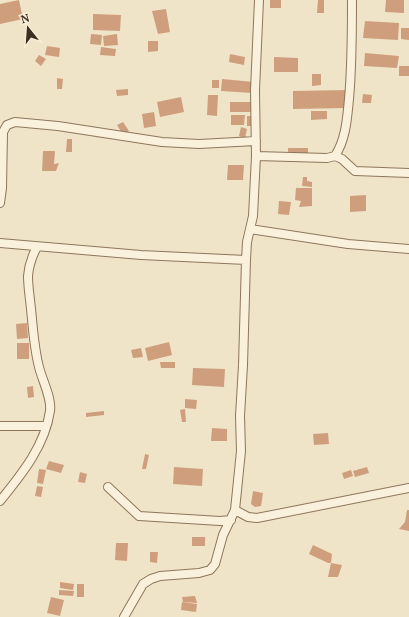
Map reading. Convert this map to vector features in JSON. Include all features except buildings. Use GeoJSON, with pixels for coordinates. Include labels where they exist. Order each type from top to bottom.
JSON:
{"type":"FeatureCollection","features":[{"type":"Feature","properties":{"kind":"street"},"geometry":{"type":"LineString","coordinates":[[124,617],[143,584],[151,579],[160,576],[199,573],[210,570],[215,564],[223,535],[235,510],[241,452],[240,416],[246,260],[253,216],[256,156],[255,90],[259,0]]}},
{"type":"Feature","properties":{"kind":"street"},"geometry":{"type":"LineString","coordinates":[[335,156],[346,129],[351,76],[352,0]]}},
{"type":"Feature","properties":{"kind":"street"},"geometry":{"type":"LineString","coordinates":[[0,203],[2,188],[3,132],[7,125],[15,122],[58,126],[162,142],[199,144],[256,141]]}},
{"type":"Feature","properties":{"kind":"street"},"geometry":{"type":"LineString","coordinates":[[256,156],[327,158],[335,156],[342,159],[355,171],[409,173]]}},
{"type":"Feature","properties":{"kind":"street"},"geometry":{"type":"LineString","coordinates":[[250,229],[348,244],[409,249]]}},
{"type":"Feature","properties":{"kind":"street"},"geometry":{"type":"LineString","coordinates":[[0,243],[141,255],[246,260]]}},
{"type":"Feature","properties":{"kind":"street"},"geometry":{"type":"LineString","coordinates":[[0,501],[23,473],[35,453],[46,426],[50,411],[50,404],[38,366],[32,323],[28,276],[30,262],[37,247]]}},
{"type":"Feature","properties":{"kind":"street"},"geometry":{"type":"LineString","coordinates":[[0,426],[46,426]]}},
{"type":"Feature","properties":{"kind":"street"},"geometry":{"type":"LineString","coordinates":[[108,487],[139,516],[231,520]]}},
{"type":"Feature","properties":{"kind":"street"},"geometry":{"type":"LineString","coordinates":[[235,510],[248,517],[257,518],[409,488]]}}]}
